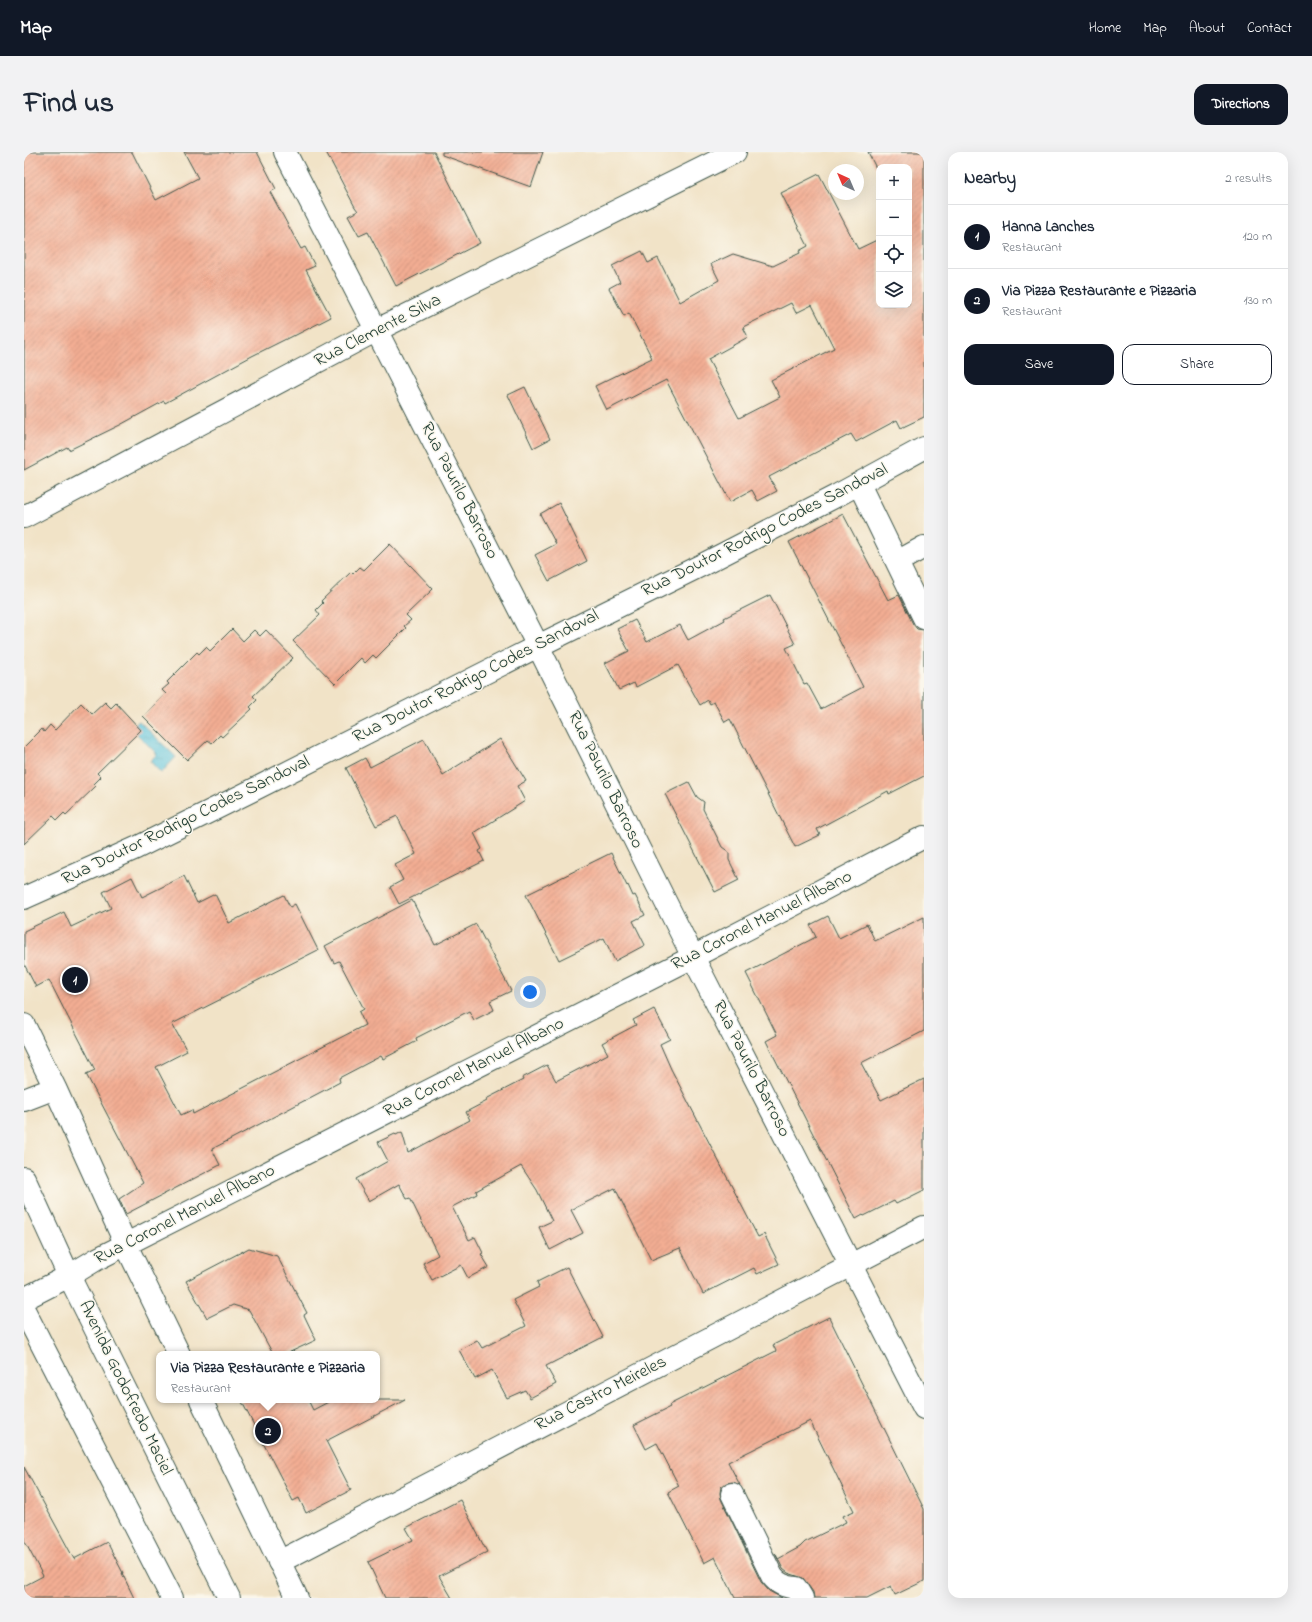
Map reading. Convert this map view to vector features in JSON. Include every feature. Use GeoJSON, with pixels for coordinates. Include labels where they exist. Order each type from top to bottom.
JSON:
{"type":"FeatureCollection","features":[{"type":"Feature","properties":{"kind":"street","name":"Rua Paurilo Barroso"},"geometry":{"type":"LineString","coordinates":[[285,152],[538,646],[693,957],[924,1408]]}},
{"type":"Feature","properties":{"kind":"street","name":"Rua Clemente Silva"},"geometry":{"type":"LineString","coordinates":[[24,517],[377,330],[735,152]]}},
{"type":"Feature","properties":{"kind":"street","name":"Rua Doutor Rodrigo Codes Sandoval"},"geometry":{"type":"LineString","coordinates":[[24,898],[143,844],[702,565],[859,484],[924,448]]}},
{"type":"Feature","properties":{"kind":"street"},"geometry":{"type":"LineString","coordinates":[[859,484],[924,618]]}},
{"type":"Feature","properties":{"kind":"street"},"geometry":{"type":"LineString","coordinates":[[897,562],[924,547]]}},
{"type":"Feature","properties":{"kind":"street","name":"Rua Coronel Manuel Albano"},"geometry":{"type":"LineString","coordinates":[[24,1299],[69,1276],[96,1259],[693,957],[924,837]]}},
{"type":"Feature","properties":{"kind":"street"},"geometry":{"type":"LineString","coordinates":[[24,1025],[126,1245],[178,1351]]}},
{"type":"Feature","properties":{"kind":"street"},"geometry":{"type":"LineString","coordinates":[[24,1100],[54,1088]]}},
{"type":"Feature","properties":{"kind":"street","name":"Avenida Godofredo Maciel"},"geometry":{"type":"LineString","coordinates":[[24,1178],[69,1276],[226,1597]]}},
{"type":"Feature","properties":{"kind":"street","name":"Rua Castro Meireles"},"geometry":{"type":"LineString","coordinates":[[279,1562],[924,1227]]}},
{"type":"Feature","properties":{"kind":"street"},"geometry":{"type":"LineString","coordinates":[[24,1310],[172,1598]]}},
{"type":"Feature","properties":{"kind":"street"},"geometry":{"type":"LineString","coordinates":[[202,1403],[297,1598]]}},
{"type":"Feature","properties":{"kind":"street"},"geometry":{"type":"LineString","coordinates":[[732,1494],[776,1582],[783,1586],[796,1588],[802,1598]]}},
{"type":"Feature","properties":{"kind":"water"},"geometry":{"type":"Polygon","coordinates":[[[139,721],[176,757],[161,773],[150,761],[157,754],[131,728],[139,721]]]}},
{"type":"Feature","properties":{"kind":"building"},"geometry":{"type":"Polygon","coordinates":[[[24,152],[132,152],[156,200],[198,178],[184,152],[257,152],[276,189],[270,192],[301,249],[305,247],[315,266],[306,270],[331,317],[252,356],[165,403],[164,401],[69,450],[67,447],[24,470],[24,152]]]}},
{"type":"Feature","properties":{"kind":"building"},"geometry":{"type":"Polygon","coordinates":[[[326,152],[434,152],[480,243],[396,286],[368,232],[359,236],[348,216],[358,211],[326,152]]]}},
{"type":"Feature","properties":{"kind":"building"},"geometry":{"type":"Polygon","coordinates":[[[442,152],[543,152],[531,187],[442,155],[442,152]]]}},
{"type":"Feature","properties":{"kind":"building"},"geometry":{"type":"Polygon","coordinates":[[[868,152],[924,152],[924,417],[901,428],[897,420],[856,442],[851,434],[769,477],[777,491],[758,501],[752,490],[730,502],[666,380],[607,410],[595,386],[652,358],[629,313],[624,316],[609,288],[620,282],[612,266],[642,251],[648,263],[658,258],[680,302],[719,280],[711,264],[733,254],[773,266],[800,253],[799,251],[808,246],[781,193],[819,174],[828,191],[828,200],[833,200],[858,249],[876,240],[876,308],[912,308],[912,164],[876,164],[876,168],[868,152]],[[791,303],[743,327],[748,337],[708,359],[739,418],[780,397],[771,380],[834,348],[812,305],[796,313],[791,303]]]}},
{"type":"Feature","properties":{"kind":"building"},"geometry":{"type":"Polygon","coordinates":[[[525,387],[550,439],[533,448],[508,395],[525,387]]]}},
{"type":"Feature","properties":{"kind":"building"},"geometry":{"type":"Polygon","coordinates":[[[559,503],[587,561],[549,581],[535,555],[556,544],[540,514],[559,503]]]}},
{"type":"Feature","properties":{"kind":"building"},"geometry":{"type":"Polygon","coordinates":[[[843,514],[888,600],[899,595],[913,624],[917,629],[924,630],[924,776],[889,794],[888,791],[817,829],[820,835],[795,847],[730,719],[725,722],[714,702],[710,704],[708,700],[700,705],[678,665],[636,687],[634,683],[619,690],[605,663],[629,651],[617,629],[635,620],[647,642],[680,625],[688,640],[725,620],[724,618],[770,595],[795,644],[786,648],[804,684],[807,683],[821,709],[863,687],[789,542],[843,514]]]}},
{"type":"Feature","properties":{"kind":"building"},"geometry":{"type":"Polygon","coordinates":[[[390,544],[433,589],[406,615],[411,620],[404,626],[406,628],[376,658],[373,655],[365,663],[361,658],[335,684],[293,641],[320,615],[316,610],[323,603],[321,601],[351,572],[353,574],[360,567],[364,570],[390,544]]]}},
{"type":"Feature","properties":{"kind":"building"},"geometry":{"type":"Polygon","coordinates":[[[232,629],[243,641],[254,630],[260,636],[266,630],[293,658],[253,696],[257,700],[250,707],[252,709],[222,737],[220,735],[212,743],[208,740],[187,760],[143,716],[166,694],[162,690],[169,684],[167,682],[197,652],[199,654],[206,647],[210,651],[232,629]]]}},
{"type":"Feature","properties":{"kind":"building"},"geometry":{"type":"Polygon","coordinates":[[[105,702],[111,708],[116,703],[141,730],[97,773],[101,777],[94,784],[96,786],[66,815],[64,813],[57,820],[53,816],[24,844],[24,747],[42,729],[44,732],[50,725],[55,730],[81,703],[92,714],[105,702]]]}},
{"type":"Feature","properties":{"kind":"building"},"geometry":{"type":"Polygon","coordinates":[[[424,739],[443,775],[500,739],[526,781],[517,786],[525,801],[474,833],[482,849],[479,851],[484,861],[399,904],[390,887],[403,880],[395,865],[416,854],[397,816],[376,826],[346,768],[365,758],[370,767],[424,739]]]}},
{"type":"Feature","properties":{"kind":"building"},"geometry":{"type":"Polygon","coordinates":[[[689,782],[697,797],[704,802],[703,809],[722,847],[729,852],[729,860],[739,880],[715,892],[665,794],[689,782]]]}},
{"type":"Feature","properties":{"kind":"building"},"geometry":{"type":"Polygon","coordinates":[[[611,853],[627,886],[628,885],[633,896],[635,895],[645,915],[633,921],[645,945],[615,961],[604,938],[559,960],[526,895],[611,853]]]}},
{"type":"Feature","properties":{"kind":"building"},"geometry":{"type":"Polygon","coordinates":[[[184,876],[197,903],[215,894],[229,923],[284,895],[290,907],[295,904],[318,950],[172,1024],[187,1051],[156,1067],[181,1115],[192,1110],[193,1114],[365,1025],[359,1012],[364,1009],[339,961],[334,963],[325,946],[412,900],[435,945],[476,924],[511,991],[490,1001],[494,1010],[474,1020],[469,1011],[416,1038],[417,1041],[383,1059],[381,1056],[339,1078],[340,1082],[212,1149],[220,1165],[126,1214],[119,1199],[143,1183],[86,1074],[95,1070],[49,980],[36,987],[24,964],[24,931],[64,912],[71,927],[111,908],[103,892],[132,877],[142,897],[184,876]]]}},
{"type":"Feature","properties":{"kind":"building"},"geometry":{"type":"Polygon","coordinates":[[[828,916],[839,938],[867,924],[875,941],[924,917],[924,1031],[861,1063],[881,1100],[924,1079],[924,1190],[896,1204],[894,1201],[856,1219],[766,1041],[777,1035],[746,973],[816,937],[810,925],[828,916]]]}},
{"type":"Feature","properties":{"kind":"building"},"geometry":{"type":"Polygon","coordinates":[[[654,1009],[670,1039],[660,1044],[671,1069],[758,1237],[764,1234],[779,1264],[757,1274],[754,1268],[703,1294],[680,1248],[651,1260],[615,1188],[571,1210],[583,1233],[550,1250],[539,1227],[552,1221],[537,1190],[521,1166],[476,1191],[477,1194],[452,1207],[469,1240],[475,1237],[483,1253],[481,1254],[489,1267],[468,1278],[461,1265],[432,1280],[423,1263],[438,1255],[410,1198],[407,1199],[399,1184],[369,1201],[356,1179],[388,1161],[378,1142],[402,1132],[408,1153],[470,1120],[466,1112],[487,1101],[486,1099],[523,1080],[522,1078],[547,1065],[556,1081],[608,1054],[602,1043],[636,1025],[633,1020],[654,1009]]]}},
{"type":"Feature","properties":{"kind":"building"},"geometry":{"type":"Polygon","coordinates":[[[249,1248],[277,1256],[307,1313],[304,1315],[316,1340],[292,1351],[271,1351],[249,1310],[233,1305],[207,1318],[186,1281],[249,1248]]]}},
{"type":"Feature","properties":{"kind":"building"},"geometry":{"type":"Polygon","coordinates":[[[567,1267],[603,1337],[546,1366],[556,1384],[530,1398],[525,1390],[507,1398],[492,1370],[475,1379],[459,1350],[477,1340],[482,1348],[526,1326],[513,1300],[539,1287],[537,1282],[567,1267]]]}},
{"type":"Feature","properties":{"kind":"building"},"geometry":{"type":"Polygon","coordinates":[[[829,1317],[924,1509],[924,1581],[895,1595],[891,1586],[867,1598],[814,1598],[813,1592],[803,1578],[788,1573],[783,1569],[778,1559],[800,1547],[805,1542],[846,1522],[843,1516],[854,1511],[810,1421],[728,1462],[740,1485],[733,1482],[726,1483],[721,1487],[720,1493],[721,1499],[761,1582],[769,1591],[782,1598],[735,1598],[715,1557],[704,1563],[668,1492],[679,1486],[657,1443],[646,1449],[634,1425],[670,1407],[669,1405],[776,1351],[773,1345],[829,1317]]]}},
{"type":"Feature","properties":{"kind":"building"},"geometry":{"type":"Polygon","coordinates":[[[380,1400],[405,1400],[326,1441],[351,1490],[306,1513],[299,1498],[293,1501],[243,1403],[310,1403],[313,1410],[326,1403],[380,1403],[380,1400]]]}},
{"type":"Feature","properties":{"kind":"building"},"geometry":{"type":"Polygon","coordinates":[[[24,1467],[74,1559],[107,1542],[134,1598],[24,1598],[24,1586],[43,1576],[24,1540],[24,1467]]]}},
{"type":"Feature","properties":{"kind":"building"},"geometry":{"type":"Polygon","coordinates":[[[460,1500],[487,1552],[439,1576],[452,1598],[385,1598],[368,1562],[413,1540],[406,1528],[460,1500]]]}},
{"type":"Feature","properties":{"kind":"place","name":"Hanna Lanches"},"geometry":{"type":"Point","coordinates":[75,980]}},
{"type":"Feature","properties":{"kind":"place","name":"Via Pizza Restaurante e Pizzaria"},"geometry":{"type":"Point","coordinates":[268,1431]}}]}
